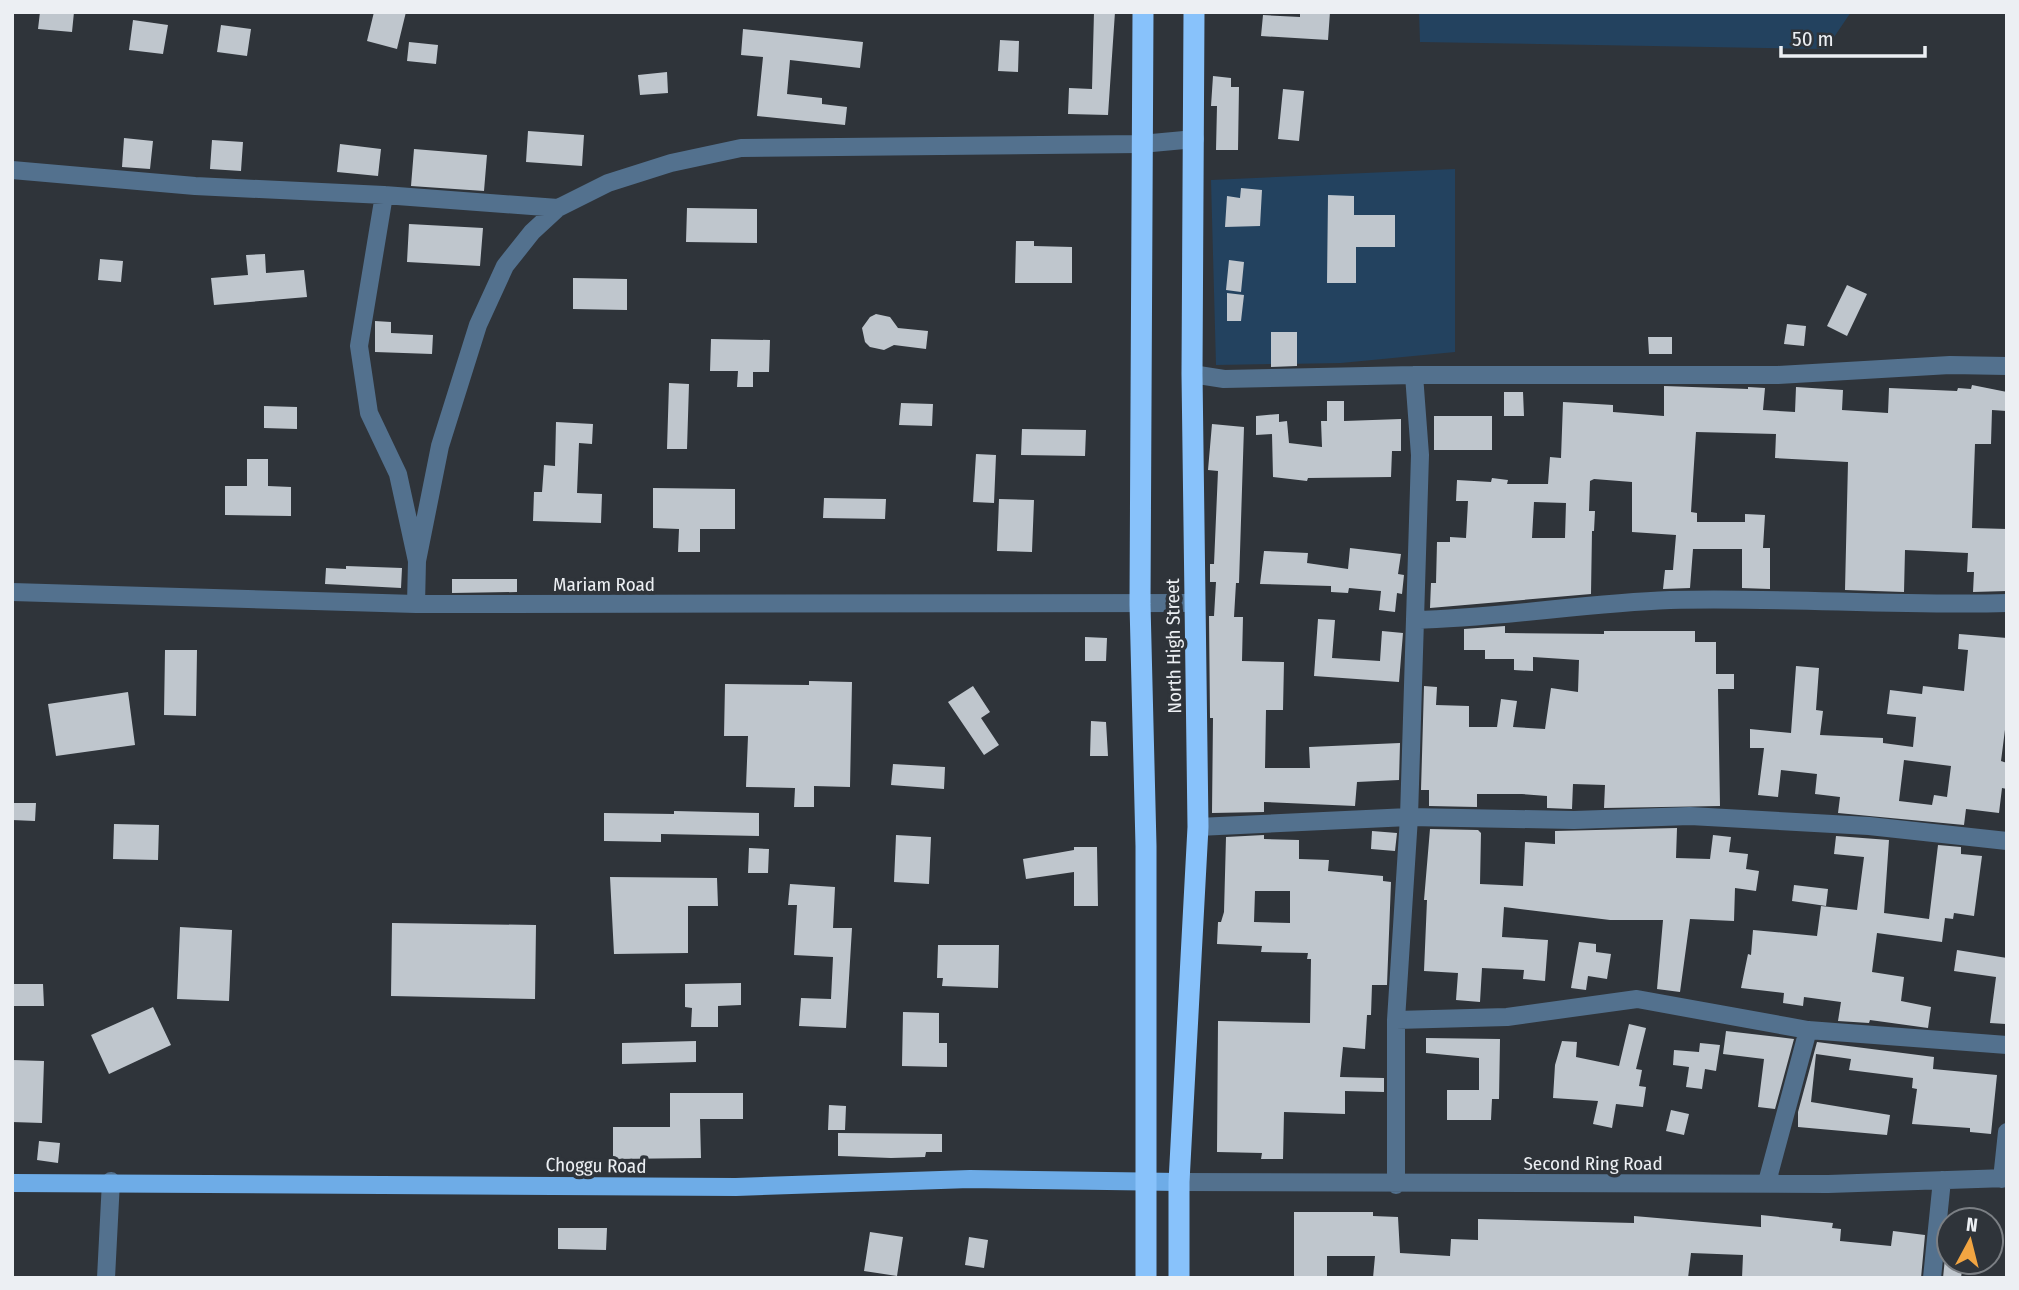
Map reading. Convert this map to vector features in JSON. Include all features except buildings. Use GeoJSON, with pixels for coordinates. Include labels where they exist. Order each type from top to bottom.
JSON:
{"type":"FeatureCollection","features":[{"type":"Feature","properties":{"kind":"highway","name":"North High Street"},"geometry":{"type":"LineString","coordinates":[[1143,12],[1140,604],[1146,846],[1146,1278]]}},
{"type":"Feature","properties":{"kind":"highway","name":"North High Street"},"geometry":{"type":"LineString","coordinates":[[1179,1278],[1179,1182],[1198,827],[1192,374],[1194,12]]}},
{"type":"Feature","properties":{"kind":"main road","name":"Choggu Road"},"geometry":{"type":"LineString","coordinates":[[12,1183],[111,1181],[736,1187],[970,1180],[1179,1182]]}},
{"type":"Feature","properties":{"kind":"street"},"geometry":{"type":"LineString","coordinates":[[416,604],[417,561],[440,446],[478,326],[505,266],[531,232],[558,208],[608,183],[659,167],[741,148],[1141,144],[1195,138]]}},
{"type":"Feature","properties":{"kind":"street"},"geometry":{"type":"LineString","coordinates":[[12,170],[195,186],[384,195],[558,208]]}},
{"type":"Feature","properties":{"kind":"street"},"geometry":{"type":"LineString","coordinates":[[384,195],[359,346],[369,413],[398,474],[417,561]]}},
{"type":"Feature","properties":{"kind":"street"},"geometry":{"type":"LineString","coordinates":[[1192,374],[1224,379],[1414,375],[1778,375],[1950,365],[2007,366]]}},
{"type":"Feature","properties":{"kind":"street"},"geometry":{"type":"LineString","coordinates":[[1396,1185],[1396,1020],[1409,817],[1420,455],[1414,375]]}},
{"type":"Feature","properties":{"kind":"street","name":"Mariam Road"},"geometry":{"type":"LineString","coordinates":[[12,592],[416,604],[1195,603]]}},
{"type":"Feature","properties":{"kind":"street"},"geometry":{"type":"LineString","coordinates":[[1415,620],[1481,618],[1616,604],[1761,598],[2007,603]]}},
{"type":"Feature","properties":{"kind":"street"},"geometry":{"type":"LineString","coordinates":[[1198,827],[1409,817],[1574,820],[1689,816],[1869,826],[2007,841]]}},
{"type":"Feature","properties":{"kind":"street"},"geometry":{"type":"LineString","coordinates":[[1396,1020],[1507,1017],[1637,999],[1808,1030],[2007,1045]]}},
{"type":"Feature","properties":{"kind":"street"},"geometry":{"type":"LineString","coordinates":[[1767,1182],[1808,1030]]}},
{"type":"Feature","properties":{"kind":"street"},"geometry":{"type":"LineString","coordinates":[[2004,1178],[2007,1132]]}},
{"type":"Feature","properties":{"kind":"street","name":"Second Ring Road"},"geometry":{"type":"LineString","coordinates":[[1179,1182],[1396,1185],[1767,1182],[1828,1184],[2004,1178]]}},
{"type":"Feature","properties":{"kind":"street"},"geometry":{"type":"LineString","coordinates":[[1932,1278],[1942,1180]]}},
{"type":"Feature","properties":{"kind":"street"},"geometry":{"type":"LineString","coordinates":[[106,1278],[111,1181]]}},
{"type":"Feature","properties":{"kind":"shaded area"},"geometry":{"type":"Polygon","coordinates":[[[1419,12],[1851,12],[1826,49],[1420,42],[1419,12]]]}},
{"type":"Feature","properties":{"kind":"shaded area"},"geometry":{"type":"Polygon","coordinates":[[[1455,169],[1455,352],[1341,363],[1216,365],[1211,180],[1455,169]]]}}]}
